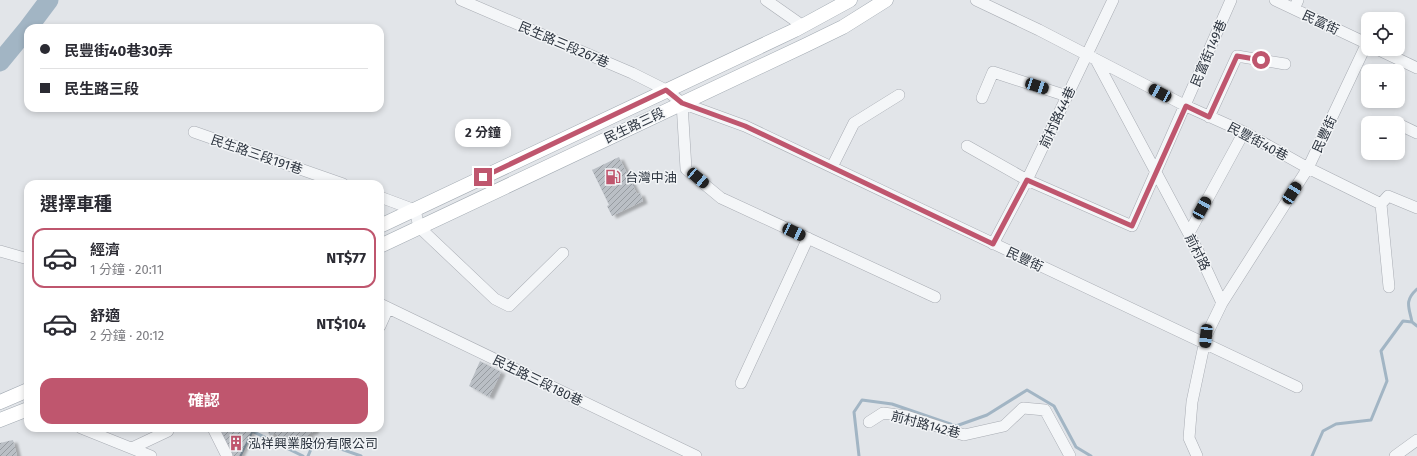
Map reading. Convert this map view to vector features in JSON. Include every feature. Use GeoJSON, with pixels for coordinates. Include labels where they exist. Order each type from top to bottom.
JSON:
{"type":"FeatureCollection","features":[{"type":"Feature","properties":{"kind":"main road","name":"民生路三段"},"geometry":{"type":"LineString","coordinates":[[384,224],[803,26],[850,0]]}},
{"type":"Feature","properties":{"kind":"main road","name":"民生路三段"},"geometry":{"type":"LineString","coordinates":[[384,244],[843,27],[886,0]]}},
{"type":"Feature","properties":{"kind":"main road"},"geometry":{"type":"LineString","coordinates":[[0,402],[24,392]]}},
{"type":"Feature","properties":{"kind":"main road"},"geometry":{"type":"LineString","coordinates":[[0,420],[24,411]]}},
{"type":"Feature","properties":{"kind":"street","name":"民生路三段267巷"},"geometry":{"type":"LineString","coordinates":[[461,0],[632,73],[666,90]]}},
{"type":"Feature","properties":{"kind":"street"},"geometry":{"type":"LineString","coordinates":[[766,0],[803,26]]}},
{"type":"Feature","properties":{"kind":"street"},"geometry":{"type":"LineString","coordinates":[[976,0],[1186,106]]}},
{"type":"Feature","properties":{"kind":"street","name":"前村路44巷"},"geometry":{"type":"LineString","coordinates":[[993,244],[1027,180],[1067,96],[1091,57],[1113,0]]}},
{"type":"Feature","properties":{"kind":"street","name":"民富街149巷"},"geometry":{"type":"LineString","coordinates":[[1027,180],[1132,226],[1186,106],[1231,0]]}},
{"type":"Feature","properties":{"kind":"street","name":"民富街"},"geometry":{"type":"LineString","coordinates":[[1275,0],[1296,5],[1361,40]]}},
{"type":"Feature","properties":{"kind":"street"},"geometry":{"type":"LineString","coordinates":[[1209,117],[1237,56],[1285,64]]}},
{"type":"Feature","properties":{"kind":"street","name":"民豐街"},"geometry":{"type":"LineString","coordinates":[[1222,303],[1308,168],[1365,56]]}},
{"type":"Feature","properties":{"kind":"street","name":"民富街"},"geometry":{"type":"LineString","coordinates":[[1393,56],[1417,68]]}},
{"type":"Feature","properties":{"kind":"street","name":"前村路"},"geometry":{"type":"LineString","coordinates":[[1091,57],[1156,172],[1222,303]]}},
{"type":"Feature","properties":{"kind":"street"},"geometry":{"type":"LineString","coordinates":[[982,98],[993,72],[1067,96]]}},
{"type":"Feature","properties":{"kind":"street","name":"民豐街"},"geometry":{"type":"LineString","coordinates":[[666,90],[682,103],[745,126],[1297,387]]}},
{"type":"Feature","properties":{"kind":"street"},"geometry":{"type":"LineString","coordinates":[[832,167],[854,123],[899,95]]}},
{"type":"Feature","properties":{"kind":"street"},"geometry":{"type":"LineString","coordinates":[[682,103],[686,169],[721,198],[935,297]]}},
{"type":"Feature","properties":{"kind":"street","name":"民豐街40巷"},"geometry":{"type":"LineString","coordinates":[[1186,106],[1244,132],[1308,168],[1381,204]]}},
{"type":"Feature","properties":{"kind":"street"},"geometry":{"type":"LineString","coordinates":[[1405,127],[1417,133]]}},
{"type":"Feature","properties":{"kind":"street","name":"民生路三段191巷"},"geometry":{"type":"LineString","coordinates":[[194,132],[331,180]]}},
{"type":"Feature","properties":{"kind":"street"},"geometry":{"type":"LineString","coordinates":[[1188,233],[1244,132]]}},
{"type":"Feature","properties":{"kind":"street"},"geometry":{"type":"LineString","coordinates":[[967,146],[1027,180]]}},
{"type":"Feature","properties":{"kind":"street"},"geometry":{"type":"LineString","coordinates":[[1389,287],[1381,204],[1388,196],[1417,208]]}},
{"type":"Feature","properties":{"kind":"street"},"geometry":{"type":"LineString","coordinates":[[384,198],[415,210],[419,227],[495,299],[509,306],[563,253]]}},
{"type":"Feature","properties":{"kind":"street"},"geometry":{"type":"LineString","coordinates":[[741,383],[808,238]]}},
{"type":"Feature","properties":{"kind":"street"},"geometry":{"type":"LineString","coordinates":[[0,251],[24,258]]}},
{"type":"Feature","properties":{"kind":"street"},"geometry":{"type":"LineString","coordinates":[[1197,456],[1189,438],[1192,402],[1206,336],[1222,303]]}},
{"type":"Feature","properties":{"kind":"street","name":"民生路三段180巷"},"geometry":{"type":"LineString","coordinates":[[384,306],[696,456]]}},
{"type":"Feature","properties":{"kind":"street","name":"前村路142巷"},"geometry":{"type":"LineString","coordinates":[[869,422],[882,413],[906,416],[964,435],[1004,426],[1023,408],[1045,410],[1070,456]]}},
{"type":"Feature","properties":{"kind":"street"},"geometry":{"type":"LineString","coordinates":[[91,432],[151,456]]}},
{"type":"Feature","properties":{"kind":"street"},"geometry":{"type":"LineString","coordinates":[[132,448],[166,432]]}},
{"type":"Feature","properties":{"kind":"street"},"geometry":{"type":"LineString","coordinates":[[215,432],[227,456]]}},
{"type":"Feature","properties":{"kind":"street"},"geometry":{"type":"LineString","coordinates":[[1395,456],[1417,440]]}},
{"type":"Feature","properties":{"kind":"building"},"geometry":{"type":"Polygon","coordinates":[[[619,157],[637,194],[640,193],[643,201],[612,216],[607,206],[609,205],[592,170],[619,157]]]}},
{"type":"Feature","properties":{"kind":"building"},"geometry":{"type":"Polygon","coordinates":[[[480,361],[501,372],[489,397],[469,386],[480,361]]]}},
{"type":"Feature","properties":{"kind":"building","name":"泓祥興業股份有限公司"},"geometry":{"type":"Polygon","coordinates":[[[221,432],[251,432],[239,456],[233,456],[221,432]]]}},
{"type":"Feature","properties":{"kind":"building"},"geometry":{"type":"Polygon","coordinates":[[[268,432],[313,432],[308,434],[310,438],[295,446],[293,442],[289,444],[286,438],[281,441],[276,433],[270,436],[268,432]]]}},
{"type":"Feature","properties":{"kind":"building"},"geometry":{"type":"Polygon","coordinates":[[[13,440],[17,456],[0,456],[0,443],[13,440]]]}},
{"type":"Feature","properties":{"kind":"waterway"},"geometry":{"type":"LineString","coordinates":[[31,24],[49,0]]}},
{"type":"Feature","properties":{"kind":"waterway"},"geometry":{"type":"LineString","coordinates":[[0,62],[24,33]]}},
{"type":"Feature","properties":{"kind":"waterway"},"geometry":{"type":"LineString","coordinates":[[1412,322],[1408,304],[1410,297],[1417,289]]}},
{"type":"Feature","properties":{"kind":"waterway"},"geometry":{"type":"LineString","coordinates":[[1312,456],[1323,431],[1336,424],[1371,420],[1387,381],[1381,351],[1403,321],[1412,322],[1417,326]]}},
{"type":"Feature","properties":{"kind":"waterway"},"geometry":{"type":"LineString","coordinates":[[859,456],[854,412],[862,400],[892,404],[956,426],[987,415],[1027,390],[1054,406],[1076,447],[1091,456]]}},
{"type":"Feature","properties":{"kind":"waterway"},"geometry":{"type":"LineString","coordinates":[[240,456],[252,432]]}},
{"type":"Feature","properties":{"kind":"waterway"},"geometry":{"type":"LineString","coordinates":[[254,432],[303,456]]}},
{"type":"Feature","properties":{"kind":"waterway"},"geometry":{"type":"LineString","coordinates":[[308,456],[315,440],[361,456]]}},
{"type":"Feature","properties":{"kind":"place","name":"台灣中油"},"geometry":{"type":"Point","coordinates":[613,177]}},
{"type":"Feature","properties":{"kind":"place","name":"泓祥興業股份有限公司"},"geometry":{"type":"Point","coordinates":[236,443]}},
{"type":"Feature","properties":{"kind":"route"},"geometry":{"type":"LineString","coordinates":[[483,177],[666,90],[682,103],[745,126],[993,244],[1027,180],[1132,226],[1186,106],[1209,117],[1237,56],[1261,60]]}}]}
